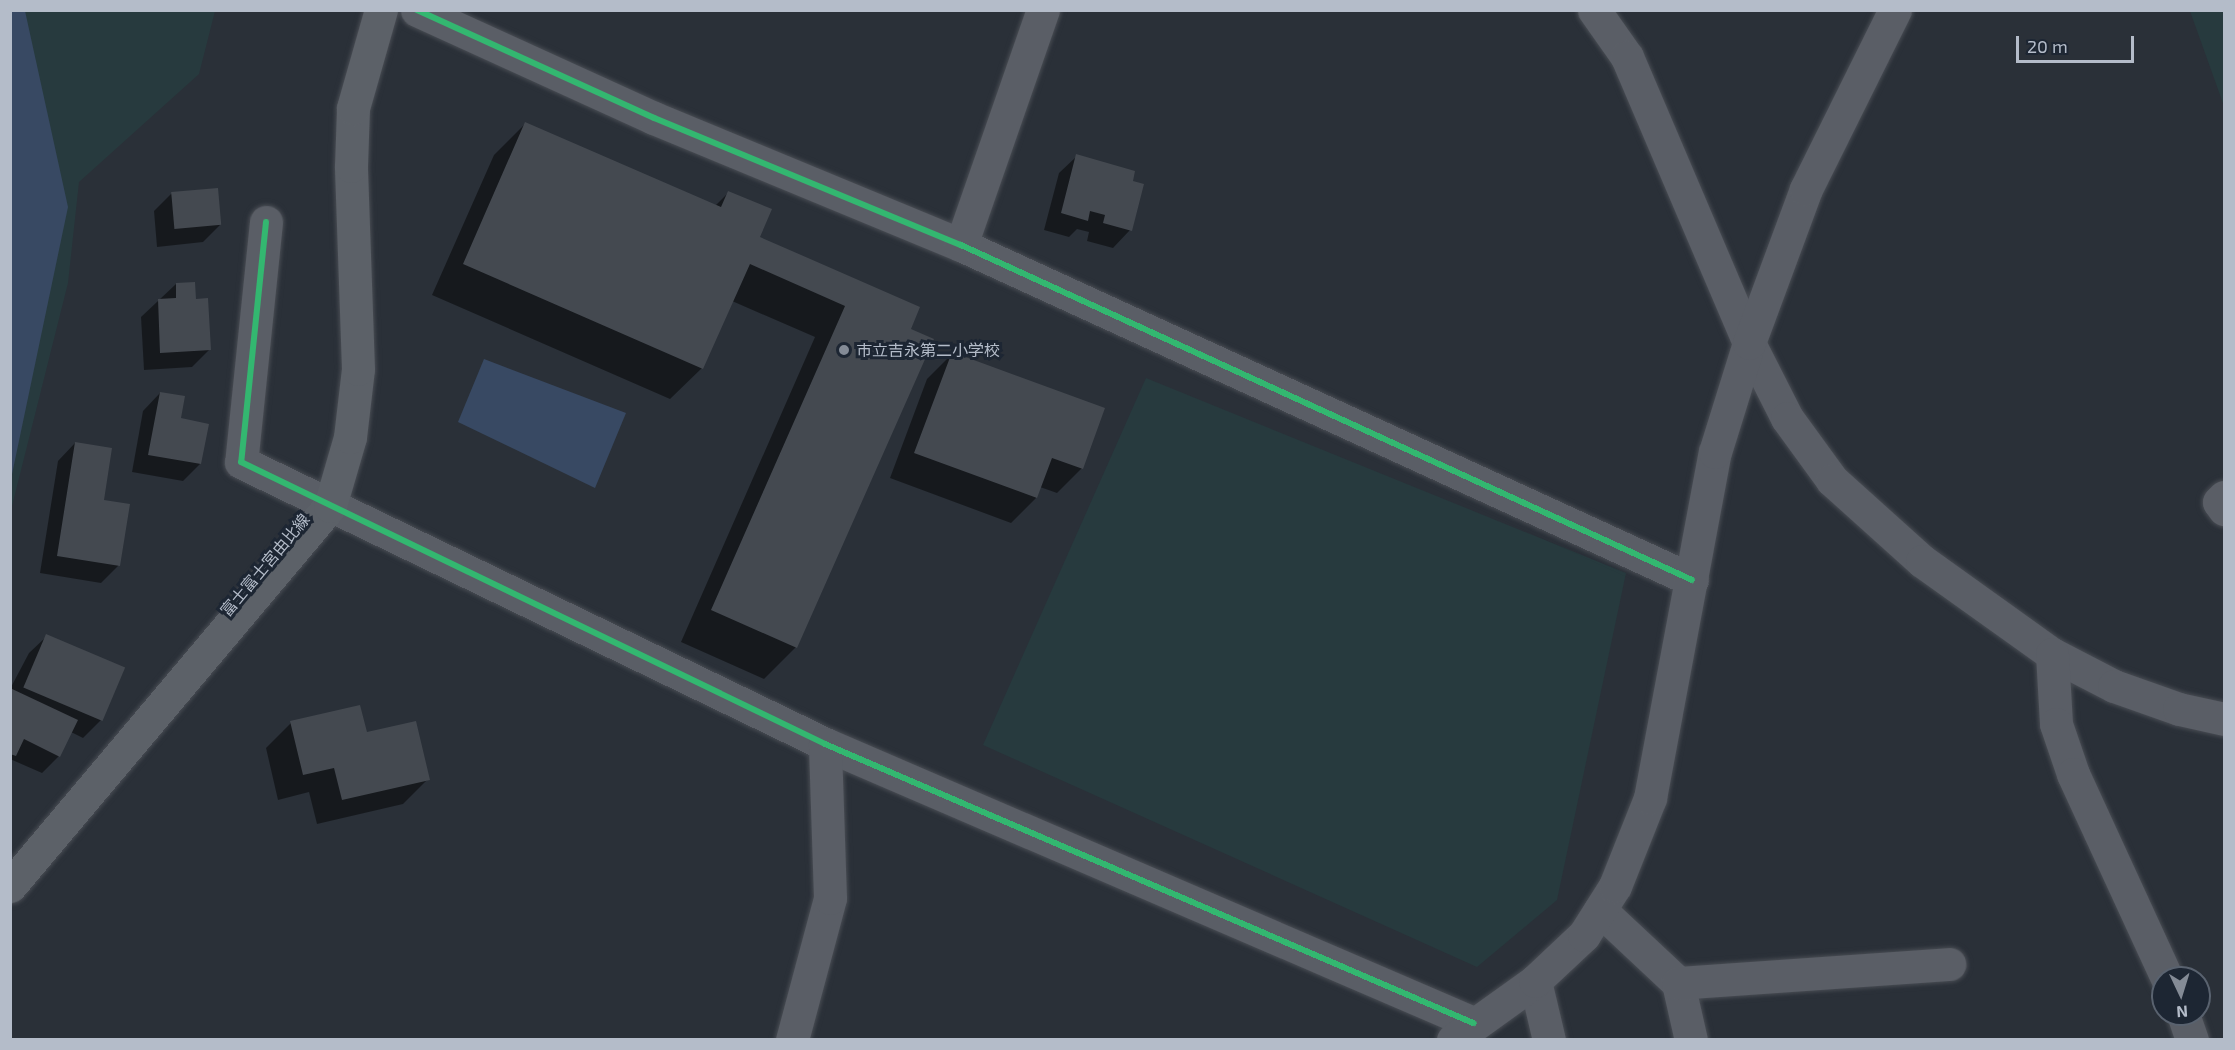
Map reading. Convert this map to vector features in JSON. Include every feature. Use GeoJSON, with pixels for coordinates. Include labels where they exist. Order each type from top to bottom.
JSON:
{"type":"FeatureCollection","features":[{"type":"Feature","properties":{"kind":"main road","name":"富士富士宮由比線"},"geometry":{"type":"LineString","coordinates":[[10,886],[330,506],[350,437],[358,369],[351,166],[353,108],[381,10]]}},
{"type":"Feature","properties":{"kind":"street"},"geometry":{"type":"LineString","coordinates":[[417,10],[654,118],[961,245],[1692,580]]}},
{"type":"Feature","properties":{"kind":"street"},"geometry":{"type":"LineString","coordinates":[[961,245],[1043,10]]}},
{"type":"Feature","properties":{"kind":"street"},"geometry":{"type":"LineString","coordinates":[[1594,10],[1627,57],[1749,343],[1787,418],[1833,480],[1922,561],[2052,654],[2114,686],[2179,709],[2224,719]]}},
{"type":"Feature","properties":{"kind":"street"},"geometry":{"type":"LineString","coordinates":[[266,222],[241,462],[825,744],[1463,1031],[1535,981],[1584,935],[1615,886],[1650,798],[1715,452],[1749,343],[1806,189],[1895,10]]}},
{"type":"Feature","properties":{"kind":"street"},"geometry":{"type":"LineString","coordinates":[[2224,497],[2219,502],[2224,509]]}},
{"type":"Feature","properties":{"kind":"street"},"geometry":{"type":"LineString","coordinates":[[2052,654],[2056,724],[2073,774],[2161,966]]}},
{"type":"Feature","properties":{"kind":"street"},"geometry":{"type":"LineString","coordinates":[[792,1040],[830,898],[825,744]]}},
{"type":"Feature","properties":{"kind":"street"},"geometry":{"type":"LineString","coordinates":[[1600,910],[1678,983],[1691,1040]]}},
{"type":"Feature","properties":{"kind":"street"},"geometry":{"type":"LineString","coordinates":[[1678,983],[1949,964]]}},
{"type":"Feature","properties":{"kind":"street"},"geometry":{"type":"LineString","coordinates":[[1535,981],[1549,1040]]}},
{"type":"Feature","properties":{"kind":"green space"},"geometry":{"type":"Polygon","coordinates":[[[11,11],[215,11],[199,74],[79,182],[68,283],[11,510],[11,11]]]}},
{"type":"Feature","properties":{"kind":"green space"},"geometry":{"type":"Polygon","coordinates":[[[2190,11],[2224,11],[2224,106],[2190,11]]]}},
{"type":"Feature","properties":{"kind":"green space"},"geometry":{"type":"Polygon","coordinates":[[[1146,378],[1626,573],[1557,900],[1477,967],[983,745],[1146,378]]]}},
{"type":"Feature","properties":{"kind":"water"},"geometry":{"type":"Polygon","coordinates":[[[10,11],[25,11],[68,207],[11,479],[10,11]]]}},
{"type":"Feature","properties":{"kind":"water"},"geometry":{"type":"Polygon","coordinates":[[[484,359],[626,413],[595,488],[458,422],[484,359]]]}},
{"type":"Feature","properties":{"kind":"building"},"geometry":{"type":"Polygon","coordinates":[[[525,122],[721,207],[728,191],[772,209],[760,237],[920,307],[911,329],[934,339],[797,648],[711,610],[845,306],[750,264],[703,369],[463,264],[525,122]]]}},
{"type":"Feature","properties":{"kind":"building"},"geometry":{"type":"Polygon","coordinates":[[[1076,154],[1135,171],[1133,181],[1144,184],[1132,231],[1103,223],[1105,215],[1090,211],[1088,221],[1061,213],[1076,154]]]}},
{"type":"Feature","properties":{"kind":"building"},"geometry":{"type":"Polygon","coordinates":[[[218,188],[221,225],[174,229],[171,192],[218,188]]]}},
{"type":"Feature","properties":{"kind":"building"},"geometry":{"type":"Polygon","coordinates":[[[195,282],[196,299],[208,298],[211,350],[160,353],[158,299],[176,298],[176,283],[195,282]]]}},
{"type":"Feature","properties":{"kind":"building"},"geometry":{"type":"Polygon","coordinates":[[[952,352],[1105,408],[1083,469],[1052,458],[1037,498],[914,453],[952,352]]]}},
{"type":"Feature","properties":{"kind":"building"},"geometry":{"type":"Polygon","coordinates":[[[160,392],[185,396],[181,418],[209,424],[201,464],[148,455],[160,392]]]}},
{"type":"Feature","properties":{"kind":"building"},"geometry":{"type":"Polygon","coordinates":[[[75,442],[112,448],[104,500],[130,504],[120,566],[57,556],[75,442]]]}},
{"type":"Feature","properties":{"kind":"building"},"geometry":{"type":"Polygon","coordinates":[[[46,634],[125,668],[103,721],[23,687],[46,634]]]}},
{"type":"Feature","properties":{"kind":"building"},"geometry":{"type":"Polygon","coordinates":[[[10,688],[78,720],[60,757],[24,739],[16,756],[10,754],[10,688]]]}},
{"type":"Feature","properties":{"kind":"building"},"geometry":{"type":"Polygon","coordinates":[[[360,705],[367,732],[416,721],[430,780],[342,800],[334,768],[303,775],[290,721],[360,705]]]}},
{"type":"Feature","properties":{"kind":"cycle path"},"geometry":{"type":"LineString","coordinates":[[417,10],[654,118],[961,245],[1692,580]]}},
{"type":"Feature","properties":{"kind":"cycle path"},"geometry":{"type":"LineString","coordinates":[[266,222],[241,462],[825,744],[1473,1023]]}},
{"type":"Feature","properties":{"kind":"place","name":"市立吉永第二小学校"},"geometry":{"type":"Point","coordinates":[844,350]}}]}
